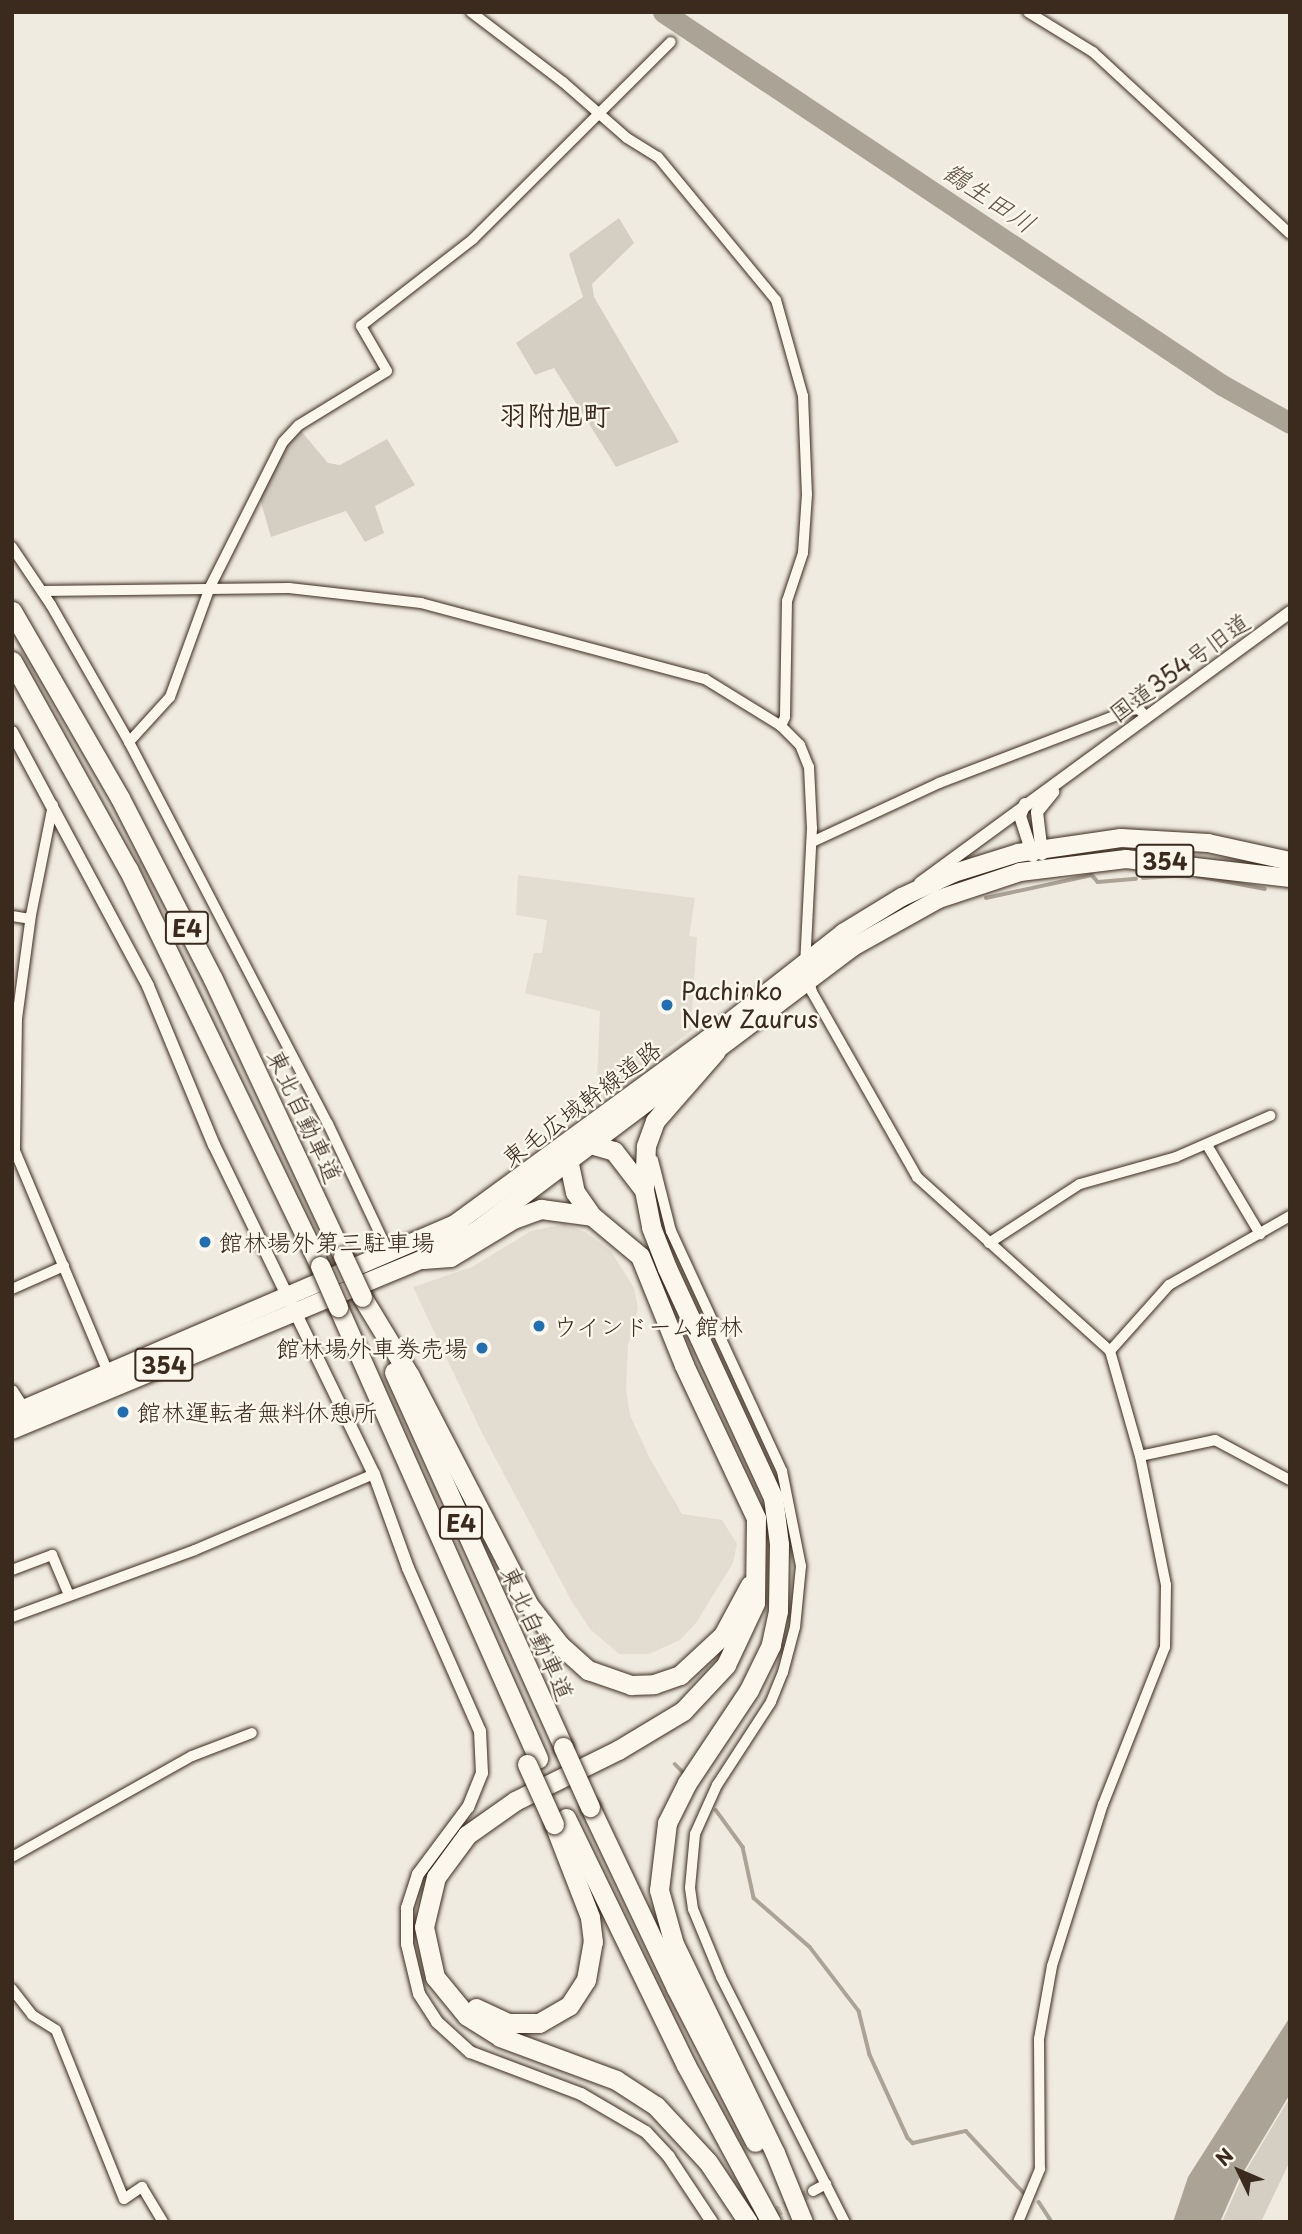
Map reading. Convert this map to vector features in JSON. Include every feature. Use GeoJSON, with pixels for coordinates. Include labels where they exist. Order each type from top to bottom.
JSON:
{"type":"FeatureCollection","features":[{"type":"Feature","properties":{"kind":"highway","name":"東北自動車道"},"geometry":{"type":"LineString","coordinates":[[12,611],[120,798],[182,918],[343,1255],[563,1748],[676,1988],[802,2222]]}},
{"type":"Feature","properties":{"kind":"highway","name":"東北自動車道"},"geometry":{"type":"LineString","coordinates":[[12,661],[128,869],[320,1266],[454,1568],[532,1761],[560,1821],[686,2065],[771,2222]]}},
{"type":"Feature","properties":{"kind":"highway","name":"東毛広域幹線道路"},"geometry":{"type":"LineString","coordinates":[[12,1430],[22,1415],[108,1372],[294,1303],[423,1259],[476,1231],[598,1143],[716,1051],[807,972],[843,933],[902,897],[954,873],[1037,849],[1110,839],[1166,839],[1208,843],[1290,861]]}},
{"type":"Feature","properties":{"kind":"highway","name":"東毛広域幹線道路"},"geometry":{"type":"LineString","coordinates":[[22,1415],[294,1303],[389,1254],[456,1224],[807,972],[902,916],[968,888],[1039,869],[1137,859],[1290,878]]}},
{"type":"Feature","properties":{"kind":"highway"},"geometry":{"type":"LineString","coordinates":[[716,1051],[655,1121],[646,1146],[644,1190],[651,1227],[667,1268],[773,1497],[779,1544],[776,1591],[779,1611],[765,1659],[677,1802],[667,1823],[658,1872],[674,1944],[775,2153],[802,2222]]}},
{"type":"Feature","properties":{"kind":"highway"},"geometry":{"type":"LineString","coordinates":[[644,1190],[624,1159],[598,1143],[573,1139],[569,1164],[575,1192],[592,1216],[631,1245],[647,1270],[684,1365],[756,1518],[756,1575],[750,1619],[726,1665],[705,1689],[663,1725],[529,1793],[467,1835],[436,1877],[424,1927],[435,1977],[467,2017],[500,2037],[616,2080],[656,2106],[708,2162],[748,2222]]}},
{"type":"Feature","properties":{"kind":"highway"},"geometry":{"type":"LineString","coordinates":[[423,1259],[450,1257],[513,1219],[541,1209],[592,1216]]}},
{"type":"Feature","properties":{"kind":"highway"},"geometry":{"type":"LineString","coordinates":[[362,1297],[410,1376],[528,1604],[548,1632],[588,1670],[631,1685],[654,1684],[680,1675],[723,1635],[756,1575]]}},
{"type":"Feature","properties":{"kind":"highway"},"geometry":{"type":"LineString","coordinates":[[560,1821],[584,1895],[591,1961],[586,1980],[569,2006],[539,2023],[508,2023],[480,2011],[467,1999],[441,1956],[439,1900],[454,1868],[480,1841],[517,1812],[647,1748],[689,1722],[733,1675],[776,1591]]}},
{"type":"Feature","properties":{"kind":"street"},"geometry":{"type":"LineString","coordinates":[[471,12],[564,82],[597,115],[658,157],[692,193],[776,300],[803,396],[806,535],[787,601],[785,717],[781,726]]}},
{"type":"Feature","properties":{"kind":"street"},"geometry":{"type":"LineString","coordinates":[[1028,12],[1093,52],[1290,234]]}},
{"type":"Feature","properties":{"kind":"street"},"geometry":{"type":"LineString","coordinates":[[129,742],[164,708],[210,587],[283,442],[299,425],[387,371],[361,326],[473,239],[671,42]]}},
{"type":"Feature","properties":{"kind":"street"},"geometry":{"type":"LineString","coordinates":[[12,547],[42,591],[129,742],[328,1124],[389,1254]]}},
{"type":"Feature","properties":{"kind":"street"},"geometry":{"type":"LineString","coordinates":[[42,591],[210,587],[372,596],[469,614],[705,679],[781,726],[795,739],[807,760],[812,842],[807,972],[907,1163],[989,1243],[1110,1351],[1140,1457],[1166,1585],[1167,1637],[1102,1804],[1052,1966],[1040,2039],[1040,2169],[1018,2222]]}},
{"type":"Feature","properties":{"kind":"street","name":"国道354号旧道"},"geometry":{"type":"LineString","coordinates":[[1037,849],[1020,816],[1025,804],[1290,612]]}},
{"type":"Feature","properties":{"kind":"street"},"geometry":{"type":"LineString","coordinates":[[812,842],[939,783],[1130,710],[1139,709],[1146,717]]}},
{"type":"Feature","properties":{"kind":"street"},"geometry":{"type":"LineString","coordinates":[[12,732],[16,746],[53,805],[148,986],[214,1144],[294,1303],[374,1474],[408,1568],[480,1731],[485,1756],[468,1807],[418,1874],[407,1909],[407,1944],[419,1994],[437,2022],[470,2052],[581,2094],[646,2132],[669,2157],[712,2222]]}},
{"type":"Feature","properties":{"kind":"street","name":"国道354号旧道"},"geometry":{"type":"LineString","coordinates":[[1039,869],[1037,821],[1041,804],[1092,757]]}},
{"type":"Feature","properties":{"kind":"street"},"geometry":{"type":"LineString","coordinates":[[902,897],[1025,804]]}},
{"type":"Feature","properties":{"kind":"street"},"geometry":{"type":"LineString","coordinates":[[53,805],[30,919],[17,1018],[15,1151],[108,1372]]}},
{"type":"Feature","properties":{"kind":"street"},"geometry":{"type":"LineString","coordinates":[[12,916],[30,919]]}},
{"type":"Feature","properties":{"kind":"street"},"geometry":{"type":"LineString","coordinates":[[989,1243],[1080,1184],[1207,1145],[1270,1116]]}},
{"type":"Feature","properties":{"kind":"street"},"geometry":{"type":"LineString","coordinates":[[1207,1145],[1260,1234]]}},
{"type":"Feature","properties":{"kind":"street"},"geometry":{"type":"LineString","coordinates":[[653,1153],[671,1231],[782,1471],[801,1566],[795,1627],[771,1702],[717,1785],[695,1834],[690,1888],[693,1909],[721,1977],[845,2222]]}},
{"type":"Feature","properties":{"kind":"street"},"geometry":{"type":"LineString","coordinates":[[1110,1351],[1169,1285],[1290,1216]]}},
{"type":"Feature","properties":{"kind":"street"},"geometry":{"type":"LineString","coordinates":[[12,1289],[64,1266]]}},
{"type":"Feature","properties":{"kind":"street"},"geometry":{"type":"LineString","coordinates":[[12,1391],[22,1415]]}},
{"type":"Feature","properties":{"kind":"street"},"geometry":{"type":"LineString","coordinates":[[1140,1457],[1215,1440],[1290,1480]]}},
{"type":"Feature","properties":{"kind":"street"},"geometry":{"type":"LineString","coordinates":[[12,1617],[195,1550],[374,1474]]}},
{"type":"Feature","properties":{"kind":"street"},"geometry":{"type":"LineString","coordinates":[[12,1570],[52,1555],[69,1595]]}},
{"type":"Feature","properties":{"kind":"street"},"geometry":{"type":"LineString","coordinates":[[12,1857],[192,1756],[252,1733]]}},
{"type":"Feature","properties":{"kind":"street"},"geometry":{"type":"LineString","coordinates":[[12,1989],[32,2015],[56,2030],[124,2199],[142,2187],[163,2222]]}},
{"type":"Feature","properties":{"kind":"street"},"geometry":{"type":"LineString","coordinates":[[813,2191],[826,2184]]}},
{"type":"Feature","properties":{"kind":"shaded area"},"geometry":{"type":"Polygon","coordinates":[[[619,218],[634,243],[592,284],[594,297],[679,442],[616,467],[554,368],[535,375],[516,343],[583,297],[569,254],[619,218]]]}},
{"type":"Feature","properties":{"kind":"shaded area"},"geometry":{"type":"Polygon","coordinates":[[[301,431],[328,463],[340,465],[387,439],[415,485],[375,506],[384,533],[365,542],[346,511],[271,537],[260,499],[287,444],[301,431]]]}},
{"type":"Feature","properties":{"kind":"shaded area"},"geometry":{"type":"Polygon","coordinates":[[[518,875],[695,898],[689,936],[697,937],[692,1011],[686,1015],[692,1030],[596,1104],[600,1011],[525,993],[534,953],[542,953],[547,920],[516,915],[518,875]]]}},
{"type":"Feature","properties":{"kind":"shaded area"},"geometry":{"type":"Polygon","coordinates":[[[564,1224],[585,1232],[611,1251],[634,1288],[638,1308],[628,1345],[626,1389],[630,1415],[649,1457],[682,1514],[722,1520],[737,1544],[733,1563],[696,1623],[680,1640],[649,1654],[619,1654],[590,1629],[571,1600],[482,1433],[413,1287],[472,1267],[531,1231],[564,1224]]]}},
{"type":"Feature","properties":{"kind":"shaded area"},"geometry":{"type":"Polygon","coordinates":[[[1290,2017],[1290,2094],[1238,2181],[1220,2222],[1173,2222],[1188,2177],[1290,2017]]]}},
{"type":"Feature","properties":{"kind":"shaded area"},"geometry":{"type":"Polygon","coordinates":[[[1290,2097],[1290,2161],[1261,2222],[1222,2222],[1241,2179],[1290,2097]]]}},
{"type":"Feature","properties":{"kind":"waterway","name":"鶴生田川"},"geometry":{"type":"LineString","coordinates":[[663,12],[1222,385],[1290,423]]}},
{"type":"Feature","properties":{"kind":"waterway"},"geometry":{"type":"LineString","coordinates":[[986,898],[1092,875],[1098,882],[1136,879]]}},
{"type":"Feature","properties":{"kind":"waterway"},"geometry":{"type":"LineString","coordinates":[[1143,878],[1190,875]]}},
{"type":"Feature","properties":{"kind":"waterway"},"geometry":{"type":"LineString","coordinates":[[1197,876],[1265,889]]}},
{"type":"Feature","properties":{"kind":"waterway"},"geometry":{"type":"LineString","coordinates":[[675,1764],[683,1772]]}},
{"type":"Feature","properties":{"kind":"waterway"},"geometry":{"type":"LineString","coordinates":[[716,1810],[743,1847],[754,1898],[810,1947],[859,2011],[870,2055],[908,2138],[913,2143],[966,2131],[1024,2193]]}},
{"type":"Feature","properties":{"kind":"waterway"},"geometry":{"type":"LineString","coordinates":[[1039,2202],[1052,2222]]}},
{"type":"Feature","properties":{"kind":"tunnel"},"geometry":{"type":"LineString","coordinates":[[759,2222],[813,2191]]}},
{"type":"Feature","properties":{"kind":"place","name":"Pachinko New Zaurus"},"geometry":{"type":"Point","coordinates":[667,1005]}},
{"type":"Feature","properties":{"kind":"place","name":"館林場外第三駐車場"},"geometry":{"type":"Point","coordinates":[205,1242]}},
{"type":"Feature","properties":{"kind":"place","name":"ウインドーム館林"},"geometry":{"type":"Point","coordinates":[539,1326]}},
{"type":"Feature","properties":{"kind":"place","name":"館林場外車券売場"},"geometry":{"type":"Point","coordinates":[482,1348]}},
{"type":"Feature","properties":{"kind":"place","name":"館林運転者無料休憩所"},"geometry":{"type":"Point","coordinates":[123,1412]}},
{"type":"Feature","properties":{"kind":"district","name":"羽附旭町"},"geometry":{"type":"Point","coordinates":[555,414]}}]}
